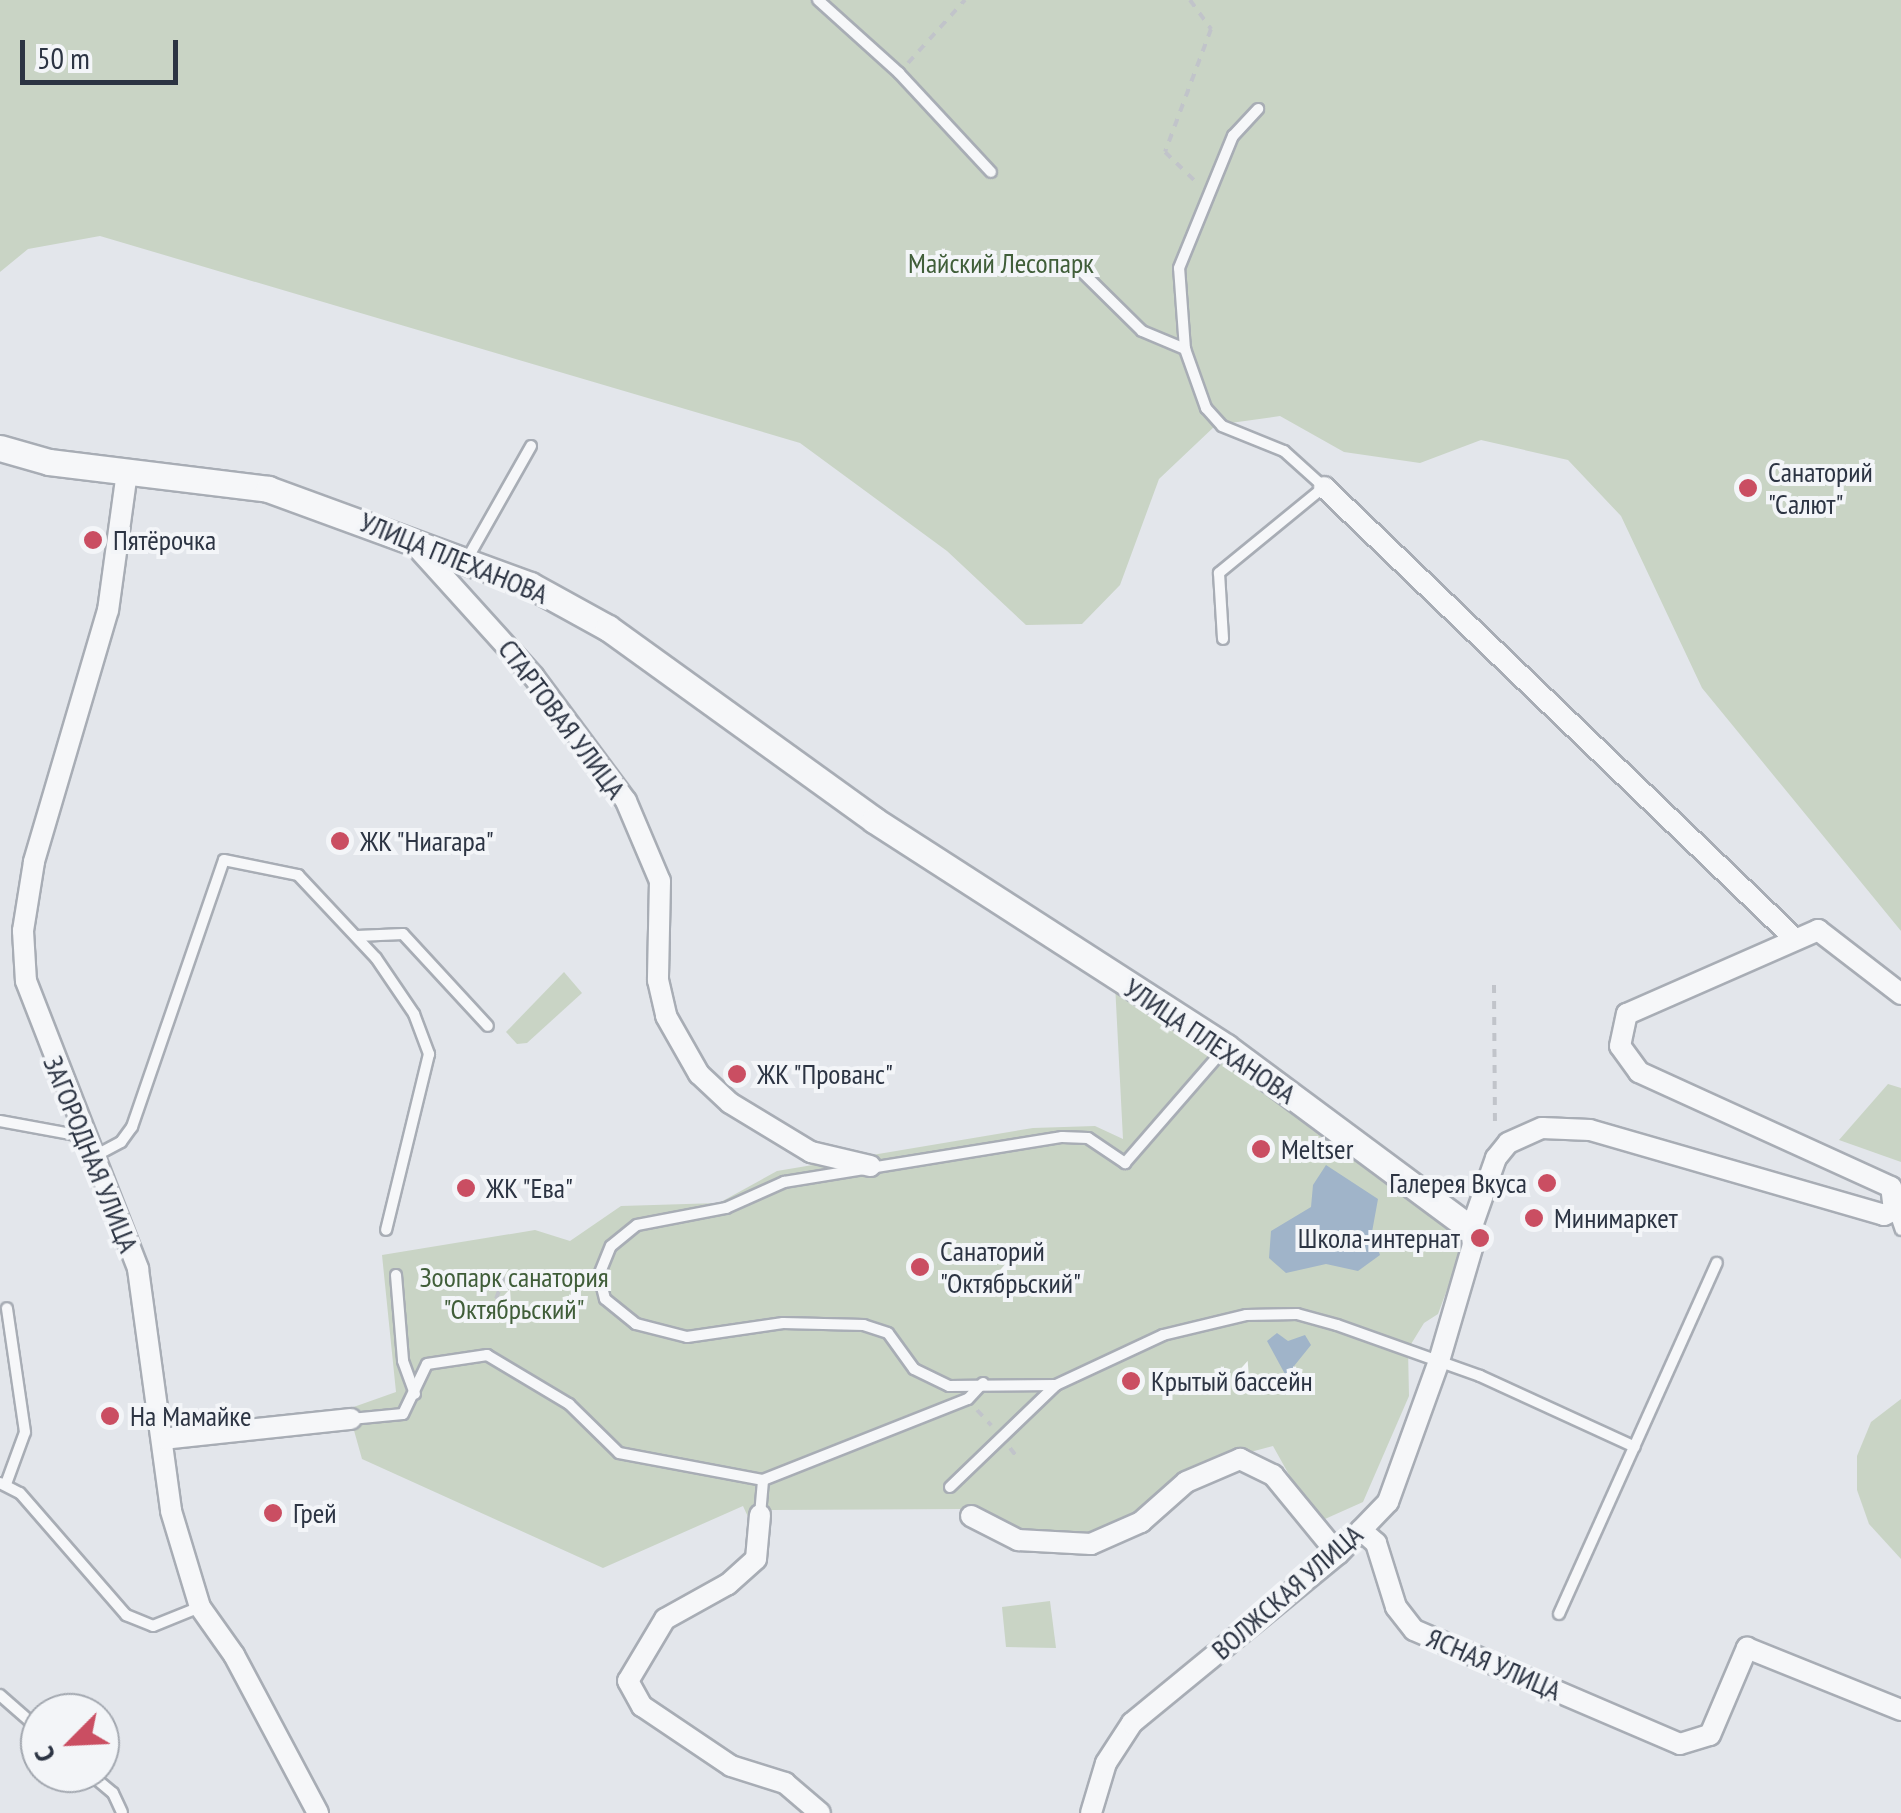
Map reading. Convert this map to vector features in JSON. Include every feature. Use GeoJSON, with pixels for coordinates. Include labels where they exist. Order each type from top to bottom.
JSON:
{"type":"FeatureCollection","features":[{"type":"Feature","properties":{"kind":"street","name":"УЛИЦА ПЛЕХАНОВА"},"geometry":{"type":"LineString","coordinates":[[0,448],[49,462],[268,489],[530,585],[608,628],[874,820],[1226,1047],[1471,1229]]}},
{"type":"Feature","properties":{"kind":"street","name":"ЗАГОРОДНАЯ УЛИЦА"},"geometry":{"type":"LineString","coordinates":[[128,472],[108,610],[62,750],[23,931],[31,1005],[147,1301],[170,1510],[200,1607],[234,1655],[318,1813]]}},
{"type":"Feature","properties":{"kind":"street"},"geometry":{"type":"LineString","coordinates":[[1324,487],[1794,938]]}},
{"type":"Feature","properties":{"kind":"street","name":"СТАРТОВАЯ УЛИЦА"},"geometry":{"type":"LineString","coordinates":[[412,543],[534,676],[626,801],[660,881],[658,980],[666,1016],[699,1074],[730,1104],[810,1152],[870,1166]]}},
{"type":"Feature","properties":{"kind":"street"},"geometry":{"type":"LineString","coordinates":[[1898,1220],[1891,1188],[1639,1072],[1620,1046],[1627,1014],[1794,938],[1825,932],[1878,982],[1901,994]]}},
{"type":"Feature","properties":{"kind":"street"},"geometry":{"type":"LineString","coordinates":[[1471,1229],[1496,1158],[1523,1132],[1590,1130],[1898,1220]]}},
{"type":"Feature","properties":{"kind":"street","name":"ВОЛЖСКАЯ УЛИЦА"},"geometry":{"type":"LineString","coordinates":[[1092,1813],[1106,1762],[1132,1723],[1338,1554],[1388,1502],[1440,1361],[1473,1245],[1471,1229]]}},
{"type":"Feature","properties":{"kind":"street"},"geometry":{"type":"LineString","coordinates":[[163,1439],[350,1420]]}},
{"type":"Feature","properties":{"kind":"street"},"geometry":{"type":"LineString","coordinates":[[972,1516],[1018,1540],[1091,1544],[1141,1522],[1186,1482],[1240,1460],[1273,1476],[1338,1554]]}},
{"type":"Feature","properties":{"kind":"street"},"geometry":{"type":"LineString","coordinates":[[760,1515],[756,1559],[728,1584],[665,1619],[628,1680],[642,1706],[731,1766],[785,1782],[820,1813]]}},
{"type":"Feature","properties":{"kind":"street","name":"ЯСНАЯ УЛИЦА"},"geometry":{"type":"LineString","coordinates":[[1361,1530],[1376,1544],[1396,1607],[1414,1630],[1680,1744],[1710,1736],[1748,1648],[1901,1710]]}},
{"type":"Feature","properties":{"kind":"lane"},"geometry":{"type":"LineString","coordinates":[[818,0],[899,73],[991,172]]}},
{"type":"Feature","properties":{"kind":"lane"},"geometry":{"type":"LineString","coordinates":[[1223,639],[1219,573],[1324,487],[1284,451],[1222,426],[1206,408],[1185,349],[1179,268],[1206,192],[1232,136],[1258,109]]}},
{"type":"Feature","properties":{"kind":"lane"},"geometry":{"type":"LineString","coordinates":[[1072,262],[1142,332],[1185,349]]}},
{"type":"Feature","properties":{"kind":"lane"},"geometry":{"type":"LineString","coordinates":[[465,562],[531,446]]}},
{"type":"Feature","properties":{"kind":"lane"},"geometry":{"type":"LineString","coordinates":[[90,1158],[121,1142],[132,1127],[224,860],[298,875],[357,936],[414,1014],[430,1054],[386,1230]]}},
{"type":"Feature","properties":{"kind":"lane"},"geometry":{"type":"LineString","coordinates":[[357,936],[403,934],[488,1026]]}},
{"type":"Feature","properties":{"kind":"lane"},"geometry":{"type":"LineString","coordinates":[[1226,1047],[1125,1164],[1088,1138],[1062,1137],[784,1182],[726,1208],[638,1225],[611,1246],[599,1275],[605,1299],[636,1324],[688,1337],[783,1323],[864,1324],[888,1333],[914,1369],[930,1379],[950,1386],[984,1382],[1016,1389],[1056,1384],[1164,1334],[1246,1315],[1297,1314],[1440,1361],[1634,1447]]}},
{"type":"Feature","properties":{"kind":"lane"},"geometry":{"type":"LineString","coordinates":[[0,1122],[82,1136]]}},
{"type":"Feature","properties":{"kind":"lane"},"geometry":{"type":"LineString","coordinates":[[1559,1614],[1717,1263]]}},
{"type":"Feature","properties":{"kind":"lane"},"geometry":{"type":"LineString","coordinates":[[396,1275],[403,1361],[415,1394]]}},
{"type":"Feature","properties":{"kind":"lane"},"geometry":{"type":"LineString","coordinates":[[7,1308],[20,1362],[24,1432],[3,1483],[126,1616],[153,1626],[200,1607]]}},
{"type":"Feature","properties":{"kind":"lane"},"geometry":{"type":"LineString","coordinates":[[350,1420],[403,1414],[427,1364],[487,1355],[569,1404],[619,1452],[764,1480],[968,1399],[984,1382]]}},
{"type":"Feature","properties":{"kind":"lane"},"geometry":{"type":"LineString","coordinates":[[950,1488],[1056,1384]]}},
{"type":"Feature","properties":{"kind":"lane"},"geometry":{"type":"LineString","coordinates":[[760,1515],[764,1480]]}},
{"type":"Feature","properties":{"kind":"lane"},"geometry":{"type":"LineString","coordinates":[[0,1695],[20,1712]]}},
{"type":"Feature","properties":{"kind":"path"},"geometry":{"type":"LineString","coordinates":[[899,73],[965,0]]}},
{"type":"Feature","properties":{"kind":"path"},"geometry":{"type":"LineString","coordinates":[[1190,0],[1211,29],[1165,152],[1206,192]]}},
{"type":"Feature","properties":{"kind":"path"},"geometry":{"type":"LineString","coordinates":[[1494,985],[1496,1158]]}},
{"type":"Feature","properties":{"kind":"path"},"geometry":{"type":"LineString","coordinates":[[496,1299],[505,1274]]}},
{"type":"Feature","properties":{"kind":"path"},"geometry":{"type":"LineString","coordinates":[[500,1317],[605,1299]]}},
{"type":"Feature","properties":{"kind":"green space","name":"Майский Лесопарк"},"geometry":{"type":"Polygon","coordinates":[[[0,0],[1901,0],[1901,931],[1702,688],[1621,516],[1568,460],[1481,440],[1420,463],[1344,452],[1280,416],[1216,425],[1159,479],[1120,585],[1082,624],[1026,625],[947,551],[800,443],[100,236],[28,249],[0,272],[0,0]]]}},
{"type":"Feature","properties":{"kind":"green space"},"geometry":{"type":"Polygon","coordinates":[[[564,972],[582,993],[527,1043],[517,1044],[506,1032],[564,972]]]}},
{"type":"Feature","properties":{"kind":"green space","name":"Санаторий \"Октябрьский\""},"geometry":{"type":"Polygon","coordinates":[[[1115,984],[1465,1241],[1438,1314],[1424,1323],[1408,1349],[1409,1396],[1363,1502],[1316,1523],[1273,1446],[1213,1462],[1105,1531],[1065,1538],[1022,1532],[986,1512],[961,1509],[772,1510],[749,1519],[743,1506],[603,1568],[362,1459],[348,1409],[396,1392],[382,1255],[535,1230],[570,1241],[621,1206],[719,1203],[777,1171],[1033,1128],[1095,1126],[1123,1139],[1115,984]]]}},
{"type":"Feature","properties":{"kind":"green space"},"geometry":{"type":"Polygon","coordinates":[[[1888,1084],[1901,1088],[1901,1162],[1839,1140],[1888,1084]]]}},
{"type":"Feature","properties":{"kind":"green space"},"geometry":{"type":"Polygon","coordinates":[[[1901,1399],[1901,1559],[1869,1524],[1857,1490],[1857,1456],[1871,1422],[1901,1399]]]}},
{"type":"Feature","properties":{"kind":"green space"},"geometry":{"type":"Polygon","coordinates":[[[1050,1601],[1056,1648],[1006,1647],[1002,1607],[1050,1601]]]}},
{"type":"Feature","properties":{"kind":"water"},"geometry":{"type":"Polygon","coordinates":[[[1326,1165],[1378,1199],[1372,1232],[1380,1255],[1358,1271],[1326,1264],[1286,1273],[1269,1258],[1271,1231],[1311,1207],[1313,1185],[1326,1165]]]}},
{"type":"Feature","properties":{"kind":"water"},"geometry":{"type":"Polygon","coordinates":[[[1277,1333],[1288,1341],[1305,1335],[1311,1345],[1286,1376],[1267,1341],[1277,1333]]]}},
{"type":"Feature","properties":{"kind":"place","name":"Санаторий \"Салют\""},"geometry":{"type":"Point","coordinates":[1748,488]}},
{"type":"Feature","properties":{"kind":"place","name":"Пятёрочка"},"geometry":{"type":"Point","coordinates":[93,540]}},
{"type":"Feature","properties":{"kind":"place","name":"ЖК \"Ниагара\""},"geometry":{"type":"Point","coordinates":[340,841]}},
{"type":"Feature","properties":{"kind":"place","name":"ЖК \"Прованс\""},"geometry":{"type":"Point","coordinates":[737,1074]}},
{"type":"Feature","properties":{"kind":"place","name":"Meltser"},"geometry":{"type":"Point","coordinates":[1261,1149]}},
{"type":"Feature","properties":{"kind":"place","name":"Галерея Вкуса"},"geometry":{"type":"Point","coordinates":[1547,1183]}},
{"type":"Feature","properties":{"kind":"place","name":"ЖК \"Ева\""},"geometry":{"type":"Point","coordinates":[466,1188]}},
{"type":"Feature","properties":{"kind":"place","name":"Минимаркет"},"geometry":{"type":"Point","coordinates":[1534,1218]}},
{"type":"Feature","properties":{"kind":"place","name":"Школа-интернат"},"geometry":{"type":"Point","coordinates":[1480,1238]}},
{"type":"Feature","properties":{"kind":"place","name":"Санаторий \"Октябрьский\""},"geometry":{"type":"Point","coordinates":[920,1267]}},
{"type":"Feature","properties":{"kind":"place","name":"Крытый бассейн"},"geometry":{"type":"Point","coordinates":[1131,1381]}},
{"type":"Feature","properties":{"kind":"place","name":"На Мамайке"},"geometry":{"type":"Point","coordinates":[110,1416]}},
{"type":"Feature","properties":{"kind":"place","name":"Грей"},"geometry":{"type":"Point","coordinates":[273,1513]}},
{"type":"Feature","properties":{"kind":"park label","name":"Зоопарк санатория \"Октябрьский\""},"geometry":{"type":"Point","coordinates":[514,1293]}}]}
